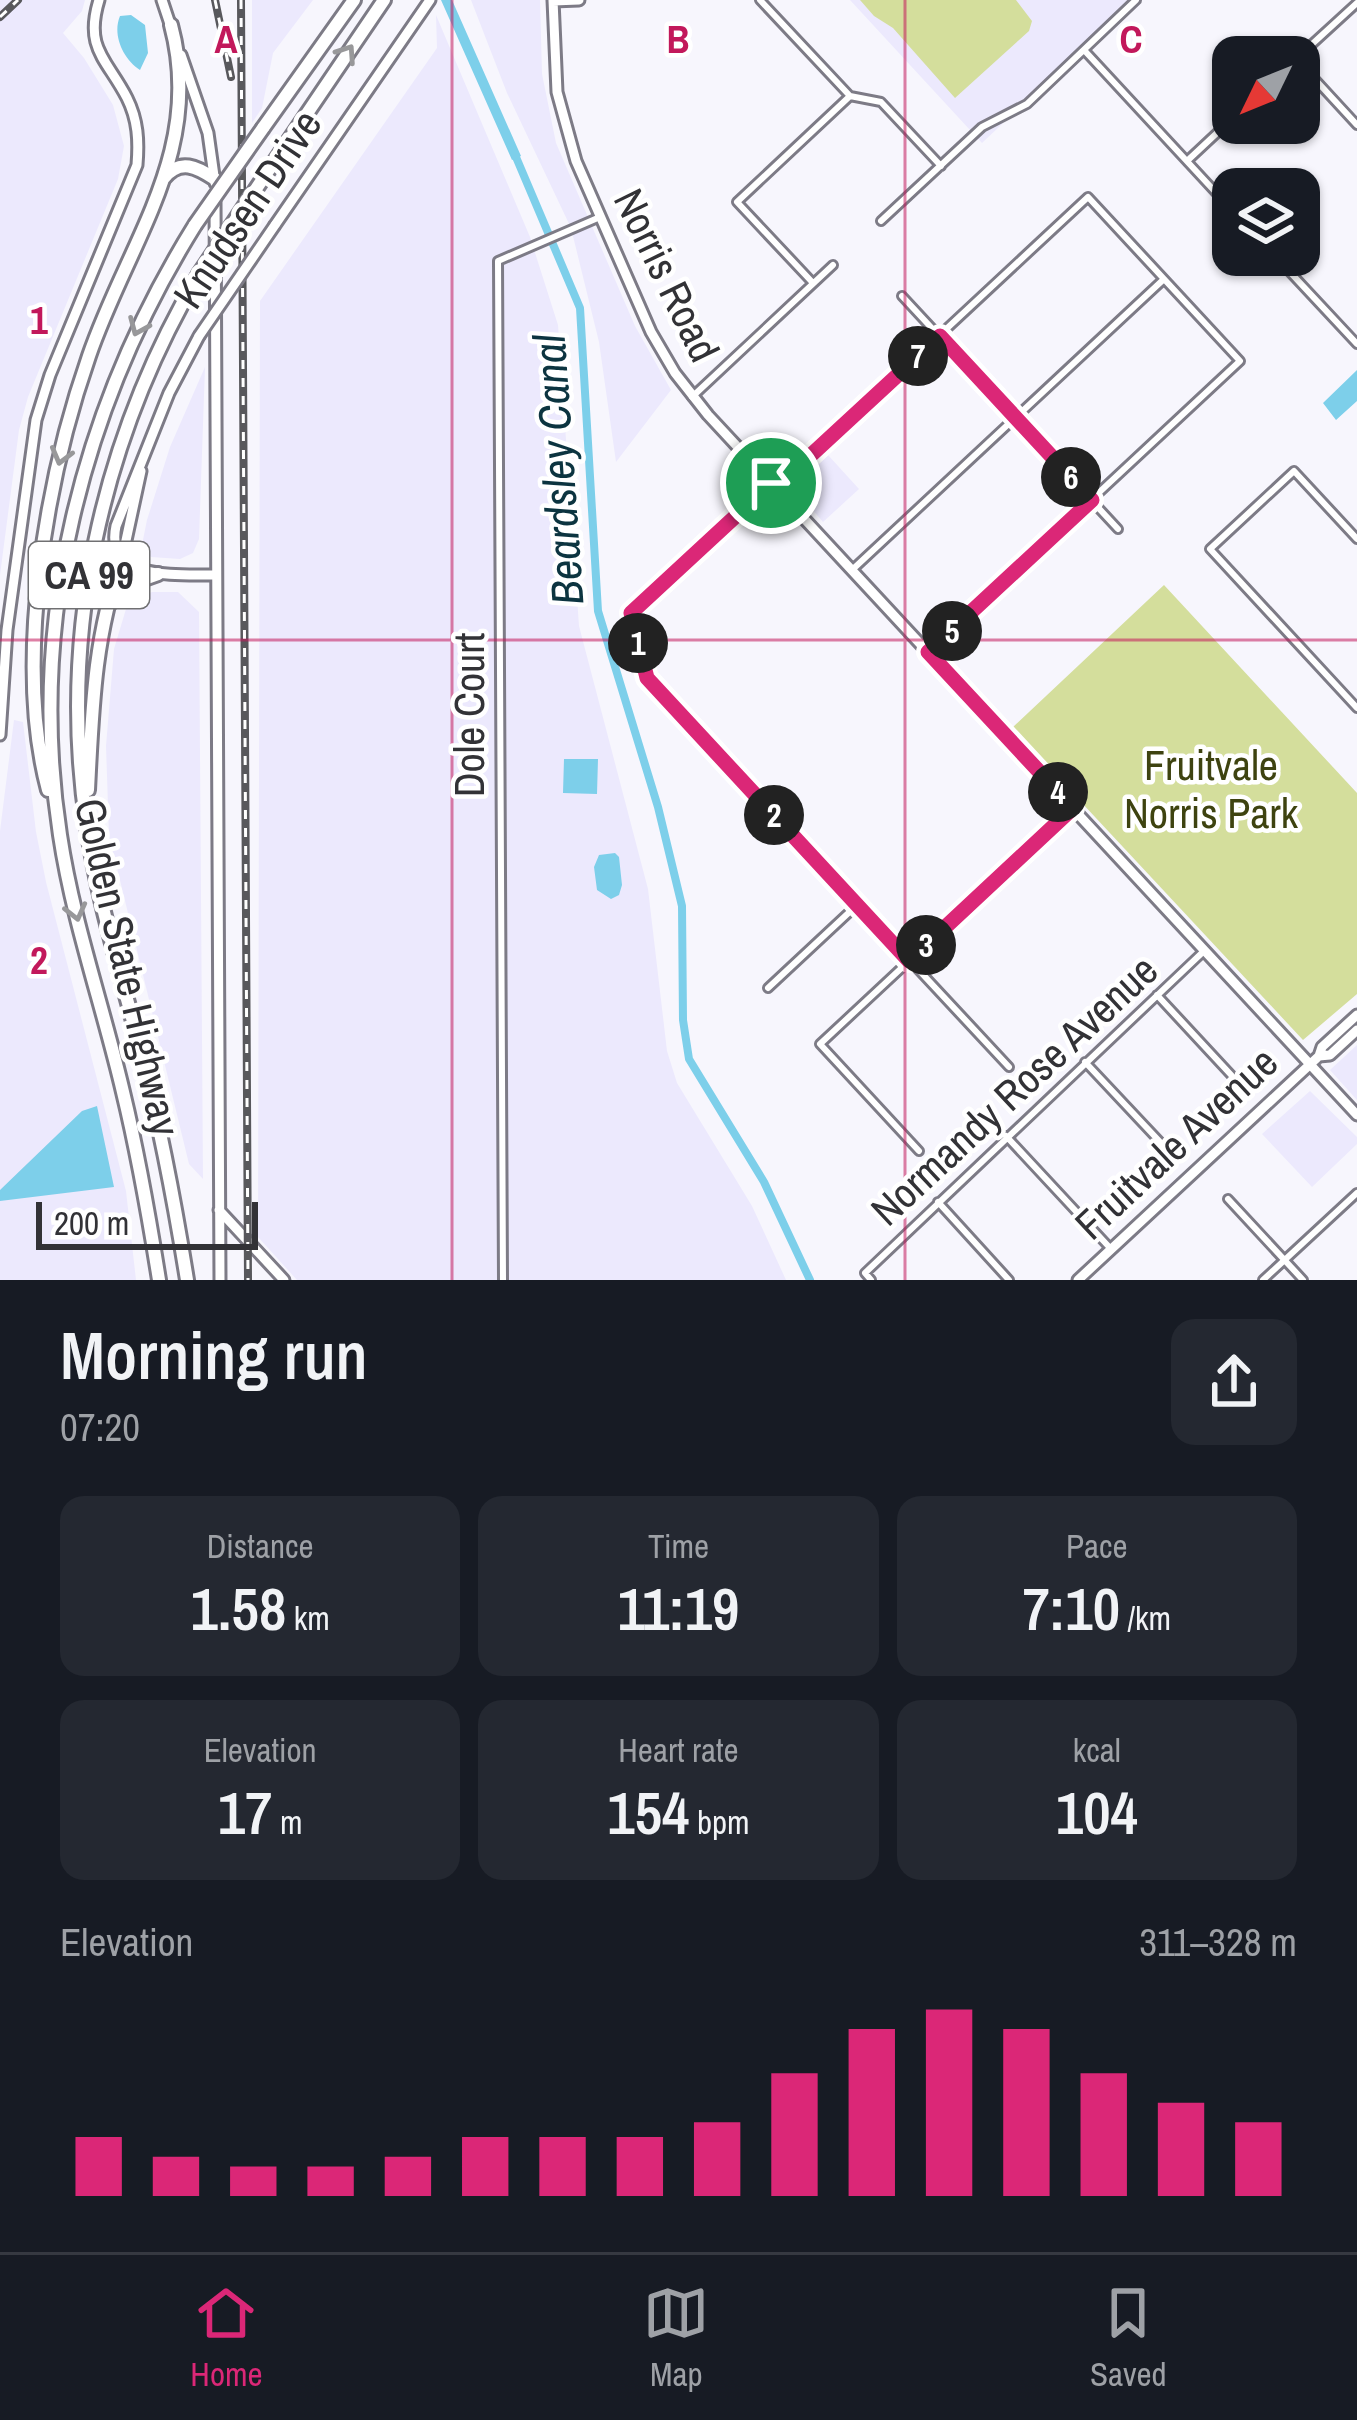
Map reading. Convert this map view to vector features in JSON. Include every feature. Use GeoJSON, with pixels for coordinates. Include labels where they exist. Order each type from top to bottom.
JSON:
{"type":"FeatureCollection","features":[{"type":"Feature","properties":{"kind":"highway","name":"Golden State Highway"},"geometry":{"type":"LineString","coordinates":[[159,1280],[124,1093],[60,838],[52,767],[50,674],[57,592],[94,434],[144,312],[195,225],[354,0]]}},
{"type":"Feature","properties":{"kind":"highway","name":"Golden State Highway"},"geometry":{"type":"LineString","coordinates":[[187,1280],[163,1138],[87,827],[78,685],[83,609],[112,467],[144,380],[199,274],[384,0]]}},
{"type":"Feature","properties":{"kind":"highway"},"geometry":{"type":"LineString","coordinates":[[60,838],[42,768],[38,722],[36,638],[42,555],[57,468],[89,356],[177,137],[182,99],[171,26]]}},
{"type":"Feature","properties":{"kind":"highway"},"geometry":{"type":"LineString","coordinates":[[162,182],[182,166],[197,168],[215,179]]}},
{"type":"Feature","properties":{"kind":"highway"},"geometry":{"type":"LineString","coordinates":[[87,827],[92,694],[107,608],[122,559]]}},
{"type":"Feature","properties":{"kind":"highway"},"geometry":{"type":"LineString","coordinates":[[107,608],[130,584],[158,574]]}},
{"type":"Feature","properties":{"kind":"street"},"geometry":{"type":"LineString","coordinates":[[0,735],[9,614],[36,420],[137,165],[133,112],[96,47],[99,0]]}},
{"type":"Feature","properties":{"kind":"street"},"geometry":{"type":"LineString","coordinates":[[162,0],[208,133],[215,179]]}},
{"type":"Feature","properties":{"kind":"street","name":"Knudsen Drive"},"geometry":{"type":"LineString","coordinates":[[122,559],[142,469],[170,393],[199,336],[430,0]]}},
{"type":"Feature","properties":{"kind":"street"},"geometry":{"type":"LineString","coordinates":[[553,0],[579,0]]}},
{"type":"Feature","properties":{"kind":"street","name":"Norris Road"},"geometry":{"type":"LineString","coordinates":[[553,0],[554,69],[562,116],[651,332],[692,397],[1204,950],[1315,1060],[1357,1114]]}},
{"type":"Feature","properties":{"kind":"street"},"geometry":{"type":"LineString","coordinates":[[760,0],[850,96],[880,102],[941,166]]}},
{"type":"Feature","properties":{"kind":"street"},"geometry":{"type":"LineString","coordinates":[[881,221],[982,127],[1027,104],[1136,0]]}},
{"type":"Feature","properties":{"kind":"street"},"geometry":{"type":"LineString","coordinates":[[1320,39],[1357,3]]}},
{"type":"Feature","properties":{"kind":"street"},"geometry":{"type":"LineString","coordinates":[[1084,50],[1212,188]]}},
{"type":"Feature","properties":{"kind":"street"},"geometry":{"type":"LineString","coordinates":[[1320,84],[1357,125]]}},
{"type":"Feature","properties":{"kind":"street"},"geometry":{"type":"LineString","coordinates":[[813,283],[737,202],[850,96]]}},
{"type":"Feature","properties":{"kind":"street"},"geometry":{"type":"LineString","coordinates":[[1187,161],[1212,138]]}},
{"type":"Feature","properties":{"kind":"street","name":"Golden State Highway"},"geometry":{"type":"LineString","coordinates":[[215,179],[220,1280]]}},
{"type":"Feature","properties":{"kind":"street"},"geometry":{"type":"LineString","coordinates":[[928,652],[1240,361],[1088,197],[797,468],[771,483],[631,613],[647,678],[1009,1067]]}},
{"type":"Feature","properties":{"kind":"street","name":"Dole Court"},"geometry":{"type":"LineString","coordinates":[[503,1280],[498,261],[600,217]]}},
{"type":"Feature","properties":{"kind":"street"},"geometry":{"type":"LineString","coordinates":[[692,397],[833,265]]}},
{"type":"Feature","properties":{"kind":"street"},"geometry":{"type":"LineString","coordinates":[[1294,276],[1357,344]]}},
{"type":"Feature","properties":{"kind":"street"},"geometry":{"type":"LineString","coordinates":[[852,570],[1164,279]]}},
{"type":"Feature","properties":{"kind":"street"},"geometry":{"type":"LineString","coordinates":[[902,296],[1118,529]]}},
{"type":"Feature","properties":{"kind":"street"},"geometry":{"type":"LineString","coordinates":[[1357,539],[1294,471],[1210,549],[1357,708]]}},
{"type":"Feature","properties":{"kind":"street"},"geometry":{"type":"LineString","coordinates":[[122,559],[158,574],[215,575]]}},
{"type":"Feature","properties":{"kind":"street"},"geometry":{"type":"LineString","coordinates":[[919,1150],[820,1044],[1073,808]]}},
{"type":"Feature","properties":{"kind":"street"},"geometry":{"type":"LineString","coordinates":[[768,988],[857,905]]}},
{"type":"Feature","properties":{"kind":"street","name":"Normandy Rose Avenue"},"geometry":{"type":"LineString","coordinates":[[868,1277],[938,1202],[1204,950]]}},
{"type":"Feature","properties":{"kind":"street"},"geometry":{"type":"LineString","coordinates":[[1157,995],[1233,1077]]}},
{"type":"Feature","properties":{"kind":"street","name":"Fruitvale Avenue"},"geometry":{"type":"LineString","coordinates":[[1078,1280],[1315,1060],[1322,1047],[1357,1015]]}},
{"type":"Feature","properties":{"kind":"street","name":"Fruitvale Avenue"},"geometry":{"type":"LineString","coordinates":[[1315,1060],[1330,1054],[1357,1030]]}},
{"type":"Feature","properties":{"kind":"street"},"geometry":{"type":"LineString","coordinates":[[1085,1062],[1162,1144]]}},
{"type":"Feature","properties":{"kind":"street"},"geometry":{"type":"LineString","coordinates":[[1006,1136],[1111,1249]]}},
{"type":"Feature","properties":{"kind":"street"},"geometry":{"type":"LineString","coordinates":[[1263,1280],[1357,1192]]}},
{"type":"Feature","properties":{"kind":"street"},"geometry":{"type":"LineString","coordinates":[[1228,1199],[1303,1280]]}},
{"type":"Feature","properties":{"kind":"street"},"geometry":{"type":"LineString","coordinates":[[938,1202],[1009,1280]]}},
{"type":"Feature","properties":{"kind":"street"},"geometry":{"type":"LineString","coordinates":[[219,1210],[284,1280]]}},
{"type":"Feature","properties":{"kind":"shaded area"},"geometry":{"type":"Polygon","coordinates":[[[0,0],[85,0],[82,11],[63,33],[113,105],[124,146],[118,179],[28,397],[19,430],[0,575],[0,0]]]}},
{"type":"Feature","properties":{"kind":"shaded area"},"geometry":{"type":"Polygon","coordinates":[[[252,0],[313,0],[273,53],[262,108],[252,123],[252,0]]]}},
{"type":"Feature","properties":{"kind":"shaded area"},"geometry":{"type":"Polygon","coordinates":[[[471,0],[540,0],[542,74],[556,143],[635,326],[671,390],[616,462],[599,342],[571,228],[507,93],[471,0]]]}},
{"type":"Feature","properties":{"kind":"shaded area"},"geometry":{"type":"Polygon","coordinates":[[[850,0],[1133,0],[982,143],[850,0]]]}},
{"type":"Feature","properties":{"kind":"shaded area"},"geometry":{"type":"Polygon","coordinates":[[[436,15],[530,237],[558,325],[579,626],[648,889],[667,1051],[677,1083],[752,1206],[786,1280],[297,1280],[258,1237],[260,301],[437,48],[436,15]]]}},
{"type":"Feature","properties":{"kind":"shaded area"},"geometry":{"type":"Polygon","coordinates":[[[205,367],[199,539],[193,553],[180,559],[151,557],[142,545],[147,520],[170,447],[205,367]]]}},
{"type":"Feature","properties":{"kind":"shaded area"},"geometry":{"type":"Polygon","coordinates":[[[828,455],[859,489],[823,522],[793,487],[828,455]]]}},
{"type":"Feature","properties":{"kind":"shaded area"},"geometry":{"type":"Polygon","coordinates":[[[152,592],[178,592],[199,612],[203,1179],[189,1164],[109,835],[106,746],[114,649],[126,609],[152,592]]]}},
{"type":"Feature","properties":{"kind":"shaded area"},"geometry":{"type":"Polygon","coordinates":[[[14,720],[23,722],[46,882],[126,1191],[136,1280],[0,1280],[0,831],[14,720]]]}},
{"type":"Feature","properties":{"kind":"shaded area"},"geometry":{"type":"Polygon","coordinates":[[[1357,1045],[1357,1100],[1330,1070],[1357,1045]]]}},
{"type":"Feature","properties":{"kind":"shaded area"},"geometry":{"type":"Polygon","coordinates":[[[1310,1091],[1357,1137],[1357,1144],[1312,1187],[1262,1134],[1310,1091]]]}},
{"type":"Feature","properties":{"kind":"green space"},"geometry":{"type":"Polygon","coordinates":[[[860,0],[1016,0],[1032,21],[1029,31],[955,98],[893,28],[860,0]]]}},
{"type":"Feature","properties":{"kind":"green space","name":"Fruitvale Norris Park"},"geometry":{"type":"Polygon","coordinates":[[[1164,585],[1357,793],[1357,994],[1303,1040],[1012,728],[1164,585]]]}},
{"type":"Feature","properties":{"kind":"water"},"geometry":{"type":"Polygon","coordinates":[[[441,0],[452,0],[521,156],[512,160],[441,0]]]}},
{"type":"Feature","properties":{"kind":"water"},"geometry":{"type":"Polygon","coordinates":[[[131,15],[145,25],[148,53],[140,70],[118,39],[120,16],[131,15]]]}},
{"type":"Feature","properties":{"kind":"water"},"geometry":{"type":"Polygon","coordinates":[[[1357,370],[1357,401],[1336,420],[1323,403],[1357,370]]]}},
{"type":"Feature","properties":{"kind":"water"},"geometry":{"type":"Polygon","coordinates":[[[564,759],[598,759],[597,794],[563,793],[564,759]]]}},
{"type":"Feature","properties":{"kind":"water"},"geometry":{"type":"Polygon","coordinates":[[[615,853],[622,885],[619,895],[611,899],[597,890],[594,867],[599,855],[615,853]]]}},
{"type":"Feature","properties":{"kind":"water"},"geometry":{"type":"Polygon","coordinates":[[[97,1106],[114,1187],[0,1201],[0,1190],[82,1111],[97,1106]]]}},
{"type":"Feature","properties":{"kind":"waterway","name":"Beardsley Canal"},"geometry":{"type":"LineString","coordinates":[[513,150],[580,308],[598,611],[658,807],[682,906],[683,1020],[689,1059],[764,1182],[810,1280]]}},
{"type":"Feature","properties":{"kind":"railway"},"geometry":{"type":"LineString","coordinates":[[0,17],[18,0]]}},
{"type":"Feature","properties":{"kind":"railway"},"geometry":{"type":"LineString","coordinates":[[215,0],[231,77]]}},
{"type":"Feature","properties":{"kind":"railway"},"geometry":{"type":"LineString","coordinates":[[241,0],[248,1280]]}},
{"type":"Feature","properties":{"kind":"route"},"geometry":{"type":"LineString","coordinates":[[940,336],[1092,500],[928,652],[1073,808],[909,961],[647,678],[631,613],[771,483],[797,468],[940,336]]}}]}
